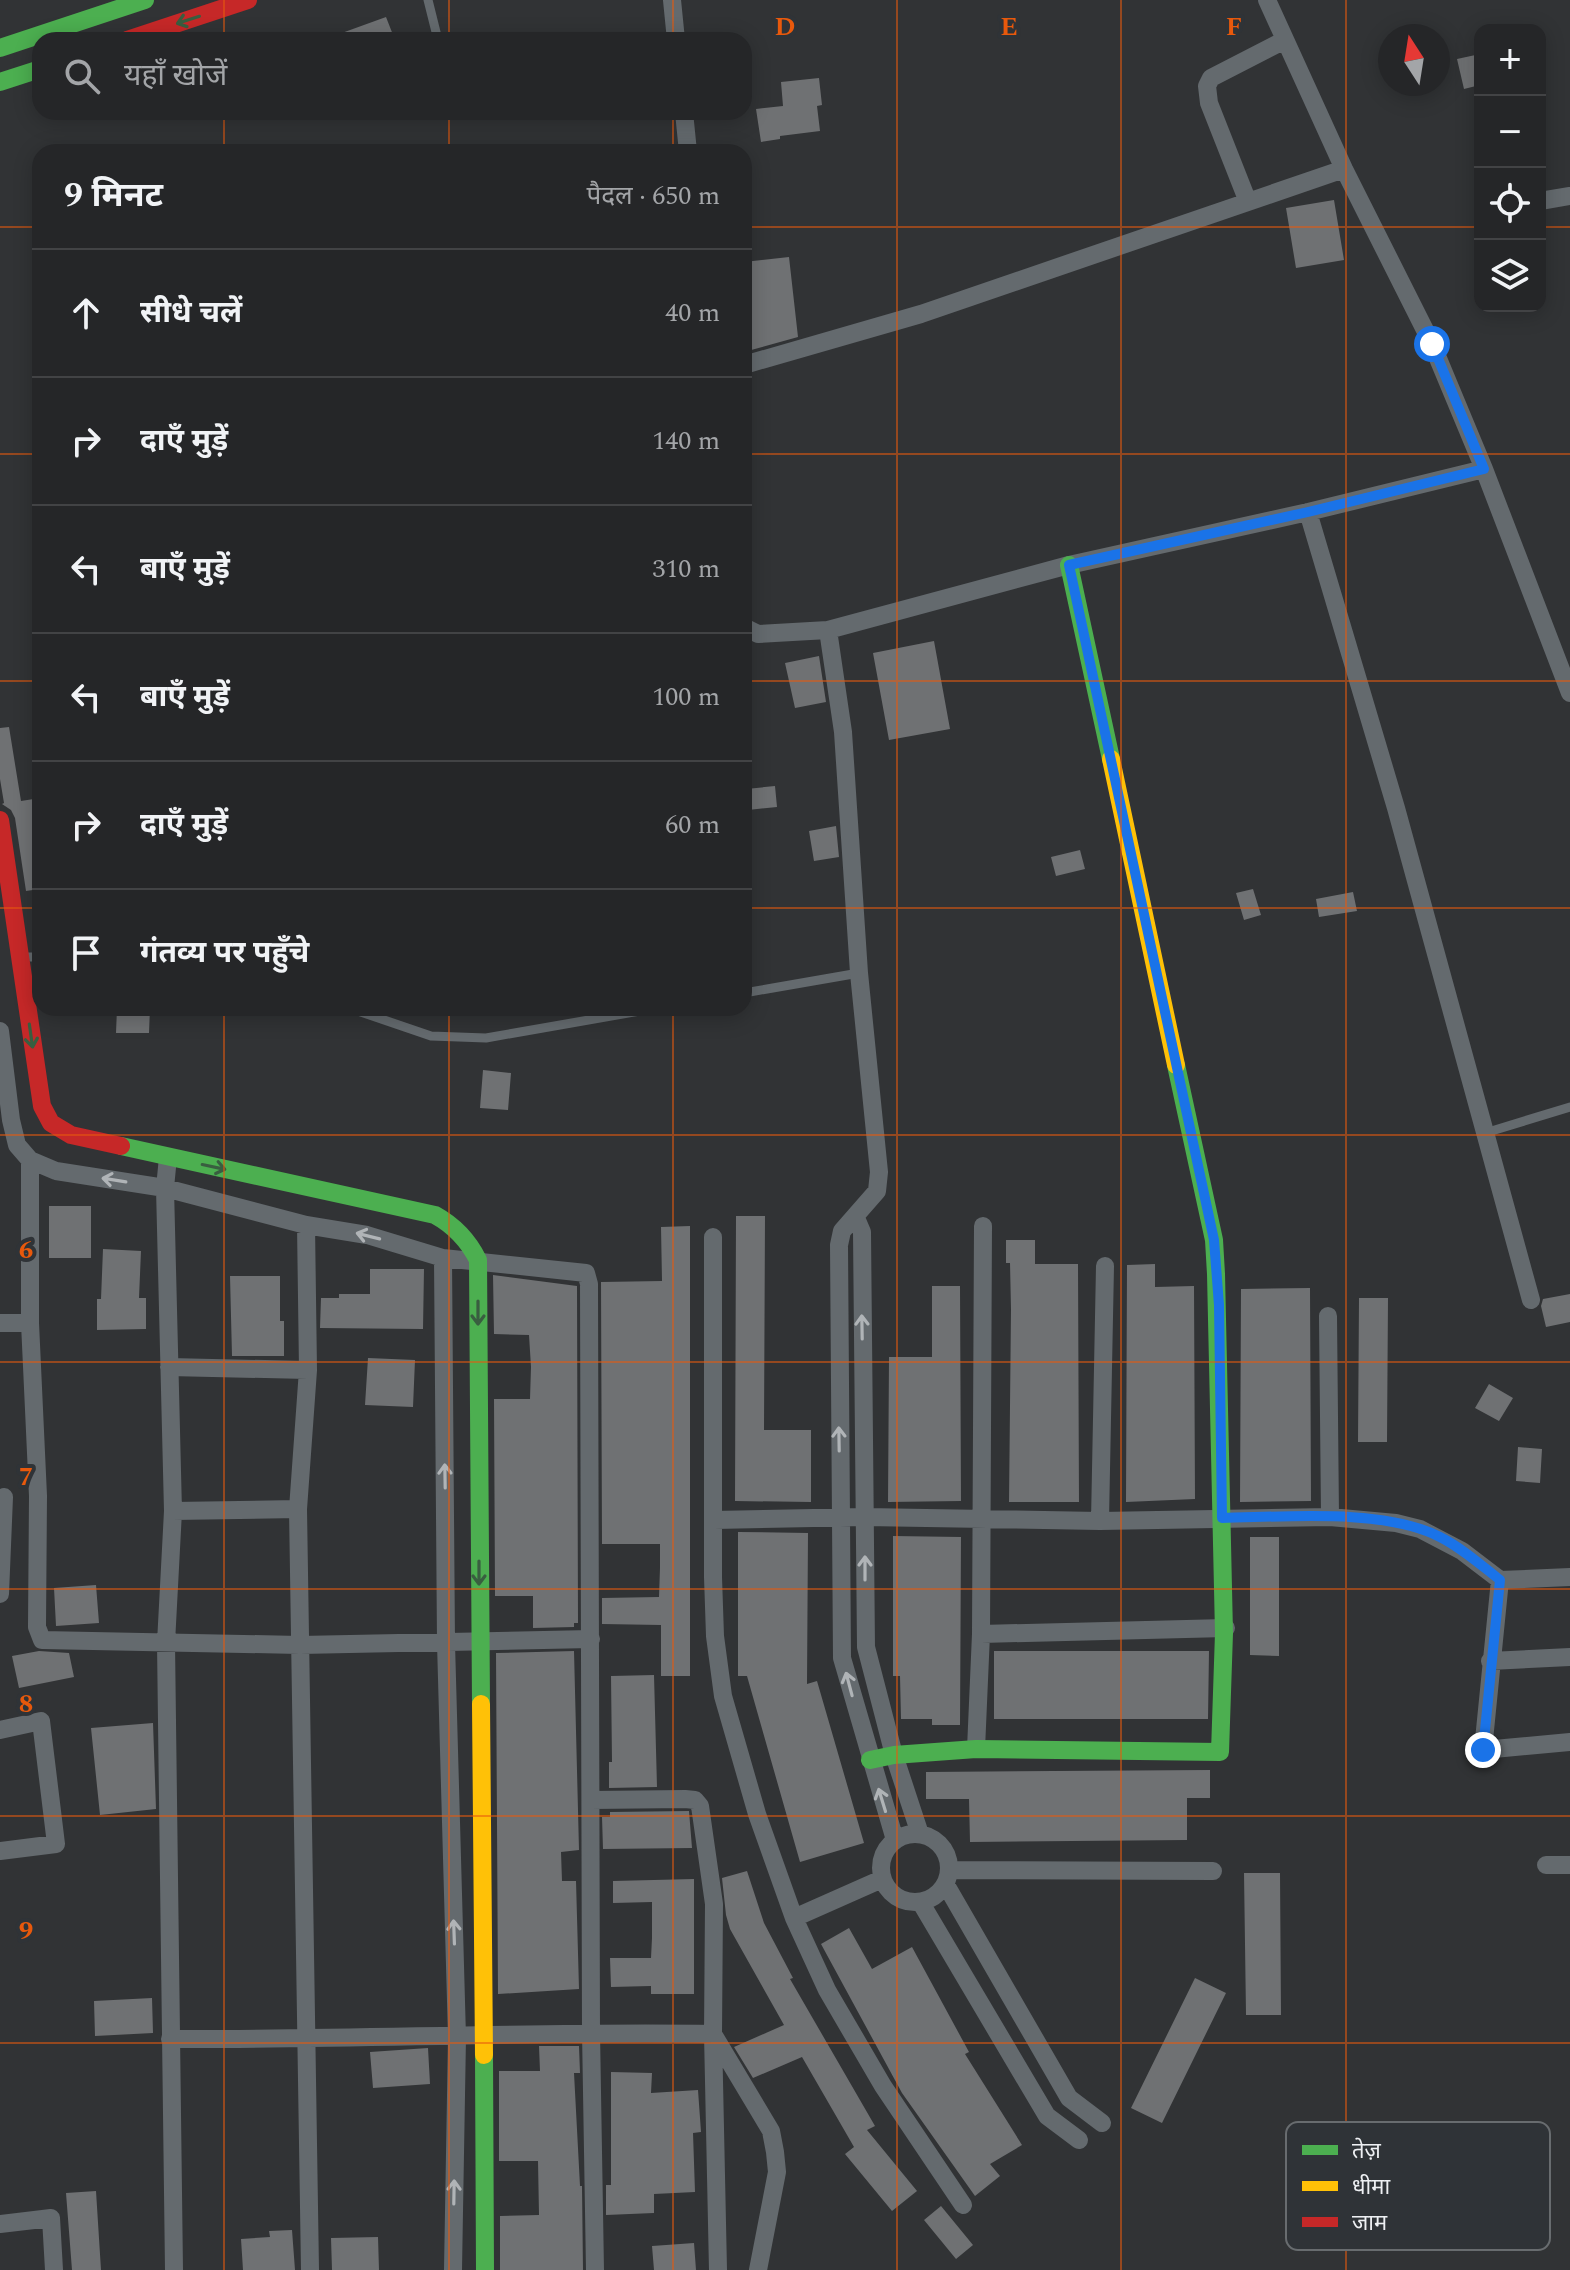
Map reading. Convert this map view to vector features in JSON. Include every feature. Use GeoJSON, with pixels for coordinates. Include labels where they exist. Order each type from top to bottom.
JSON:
{"type":"FeatureCollection","features":[{"type":"Feature","properties":{"kind":"street"},"geometry":{"type":"LineString","coordinates":[[48,32],[145,0]]}},
{"type":"Feature","properties":{"kind":"street"},"geometry":{"type":"LineString","coordinates":[[151,32],[248,0]]}},
{"type":"Feature","properties":{"kind":"street"},"geometry":{"type":"LineString","coordinates":[[672,0],[675,32]]}},
{"type":"Feature","properties":{"kind":"street"},"geometry":{"type":"LineString","coordinates":[[1267,0],[1344,169],[1432,344],[1570,693]]}},
{"type":"Feature","properties":{"kind":"street"},"geometry":{"type":"LineString","coordinates":[[0,48],[32,37]]}},
{"type":"Feature","properties":{"kind":"street"},"geometry":{"type":"LineString","coordinates":[[1248,202],[1209,103],[1207,86],[1211,78],[1285,40]]}},
{"type":"Feature","properties":{"kind":"street"},"geometry":{"type":"LineString","coordinates":[[0,82],[32,72]]}},
{"type":"Feature","properties":{"kind":"street"},"geometry":{"type":"LineString","coordinates":[[685,120],[687,144]]}},
{"type":"Feature","properties":{"kind":"street"},"geometry":{"type":"LineString","coordinates":[[752,363],[921,314],[1344,169]]}},
{"type":"Feature","properties":{"kind":"street"},"geometry":{"type":"LineString","coordinates":[[1546,200],[1570,196]]}},
{"type":"Feature","properties":{"kind":"street"},"geometry":{"type":"LineString","coordinates":[[752,631],[758,634],[828,630],[1069,565],[1484,469]]}},
{"type":"Feature","properties":{"kind":"street"},"geometry":{"type":"LineString","coordinates":[[1308,512],[1396,808],[1531,1300]]}},
{"type":"Feature","properties":{"kind":"street"},"geometry":{"type":"LineString","coordinates":[[870,1760],[894,1755],[976,1749],[1220,1752],[1226,1628],[1220,1317],[1214,1240],[1069,565]]}},
{"type":"Feature","properties":{"kind":"street"},"geometry":{"type":"LineString","coordinates":[[828,630],[843,732],[859,973],[879,1172],[877,1191],[842,1231],[837,1266],[842,1658],[895,1840]]}},
{"type":"Feature","properties":{"kind":"street"},"geometry":{"type":"LineString","coordinates":[[0,820],[42,1106],[51,1123],[71,1135],[435,1215],[456,1226],[469,1240],[478,1260],[485,2270]]}},
{"type":"Feature","properties":{"kind":"street"},"geometry":{"type":"LineString","coordinates":[[0,1031],[6,1120],[17,1145],[30,1160],[56,1171],[165,1188],[306,1225],[367,1235],[443,1258],[586,1273],[589,1284],[591,2032],[595,2270]]}},
{"type":"Feature","properties":{"kind":"street"},"geometry":{"type":"LineString","coordinates":[[168,1157],[165,1188],[173,1511],[166,1643],[174,2270]]}},
{"type":"Feature","properties":{"kind":"street"},"geometry":{"type":"LineString","coordinates":[[30,1160],[30,1323],[38,1496],[37,1627],[42,1640],[300,1645],[591,1639]]}},
{"type":"Feature","properties":{"kind":"street"},"geometry":{"type":"LineString","coordinates":[[856,1218],[862,1232],[866,1647],[894,1755],[920,1834]]}},
{"type":"Feature","properties":{"kind":"street"},"geometry":{"type":"LineString","coordinates":[[306,1225],[308,1370],[298,1509],[310,2270]]}},
{"type":"Feature","properties":{"kind":"street"},"geometry":{"type":"LineString","coordinates":[[976,1749],[983,1518],[983,1226]]}},
{"type":"Feature","properties":{"kind":"street"},"geometry":{"type":"LineString","coordinates":[[713,1237],[715,1636],[723,1696],[757,1814],[794,1918],[827,1990],[883,2086],[963,2205]]}},
{"type":"Feature","properties":{"kind":"street"},"geometry":{"type":"LineString","coordinates":[[443,1258],[446,1643],[457,2037],[453,2270]]}},
{"type":"Feature","properties":{"kind":"street"},"geometry":{"type":"LineString","coordinates":[[1100,1521],[1105,1266]]}},
{"type":"Feature","properties":{"kind":"street"},"geometry":{"type":"LineString","coordinates":[[1328,1316],[1330,1517]]}},
{"type":"Feature","properties":{"kind":"street"},"geometry":{"type":"LineString","coordinates":[[0,1323],[30,1323]]}},
{"type":"Feature","properties":{"kind":"street"},"geometry":{"type":"LineString","coordinates":[[169,1367],[308,1370]]}},
{"type":"Feature","properties":{"kind":"street"},"geometry":{"type":"LineString","coordinates":[[0,1594],[2,1497],[38,1496]]}},
{"type":"Feature","properties":{"kind":"street"},"geometry":{"type":"LineString","coordinates":[[173,1511],[298,1509]]}},
{"type":"Feature","properties":{"kind":"street"},"geometry":{"type":"LineString","coordinates":[[714,1520],[865,1517],[1100,1521],[1330,1517],[1396,1523],[1420,1529],[1462,1551],[1500,1580],[1570,1577]]}},
{"type":"Feature","properties":{"kind":"street"},"geometry":{"type":"LineString","coordinates":[[1500,1580],[1483,1750],[1570,1742]]}},
{"type":"Feature","properties":{"kind":"street"},"geometry":{"type":"LineString","coordinates":[[981,1634],[1226,1628]]}},
{"type":"Feature","properties":{"kind":"street"},"geometry":{"type":"LineString","coordinates":[[1490,1661],[1570,1657]]}},
{"type":"Feature","properties":{"kind":"street"},"geometry":{"type":"LineString","coordinates":[[0,1730],[41,1721],[56,1844],[0,1851]]}},
{"type":"Feature","properties":{"kind":"street"},"geometry":{"type":"LineString","coordinates":[[591,1800],[685,1799],[695,1800],[700,1806],[714,1904],[713,2034],[718,2270]]}},
{"type":"Feature","properties":{"kind":"street"},"geometry":{"type":"LineString","coordinates":[[948,1878],[936,1896],[921,1903],[905,1902],[891,1893],[882,1879],[882,1858],[895,1840],[907,1835],[920,1834],[943,1847],[948,1858],[948,1878],[1069,2098],[1102,2123]]}},
{"type":"Feature","properties":{"kind":"street"},"geometry":{"type":"LineString","coordinates":[[1546,1865],[1570,1865]]}},
{"type":"Feature","properties":{"kind":"street"},"geometry":{"type":"LineString","coordinates":[[948,1878],[1213,1871]]}},
{"type":"Feature","properties":{"kind":"street"},"geometry":{"type":"LineString","coordinates":[[794,1918],[882,1879]]}},
{"type":"Feature","properties":{"kind":"street"},"geometry":{"type":"LineString","coordinates":[[921,1903],[1047,2116],[1079,2140]]}},
{"type":"Feature","properties":{"kind":"street"},"geometry":{"type":"LineString","coordinates":[[170,2039],[308,2040],[591,2032],[713,2034]]}},
{"type":"Feature","properties":{"kind":"street"},"geometry":{"type":"LineString","coordinates":[[713,2034],[771,2131],[777,2172],[758,2270]]}},
{"type":"Feature","properties":{"kind":"street"},"geometry":{"type":"LineString","coordinates":[[0,2224],[51,2218],[54,2270]]}},
{"type":"Feature","properties":{"kind":"lane"},"geometry":{"type":"LineString","coordinates":[[428,0],[436,32]]}},
{"type":"Feature","properties":{"kind":"lane"},"geometry":{"type":"LineString","coordinates":[[20,957],[32,957]]}},
{"type":"Feature","properties":{"kind":"lane"},"geometry":{"type":"LineString","coordinates":[[752,992],[859,973]]}},
{"type":"Feature","properties":{"kind":"lane"},"geometry":{"type":"LineString","coordinates":[[372,1016],[431,1036],[486,1038],[611,1016]]}},
{"type":"Feature","properties":{"kind":"lane"},"geometry":{"type":"LineString","coordinates":[[1485,1133],[1570,1107]]}},
{"type":"Feature","properties":{"kind":"building"},"geometry":{"type":"Polygon","coordinates":[[[386,17],[392,32],[345,32],[386,17]]]}},
{"type":"Feature","properties":{"kind":"building"},"geometry":{"type":"Polygon","coordinates":[[[1474,55],[1474,86],[1464,89],[1457,59],[1474,55]]]}},
{"type":"Feature","properties":{"kind":"building"},"geometry":{"type":"Polygon","coordinates":[[[819,78],[822,105],[817,106],[820,131],[780,136],[780,139],[761,142],[756,109],[783,106],[781,82],[819,78]]]}},
{"type":"Feature","properties":{"kind":"building"},"geometry":{"type":"Polygon","coordinates":[[[1334,200],[1344,260],[1296,268],[1286,208],[1334,200]]]}},
{"type":"Feature","properties":{"kind":"building"},"geometry":{"type":"Polygon","coordinates":[[[789,257],[798,337],[752,350],[752,261],[789,257]]]}},
{"type":"Feature","properties":{"kind":"building"},"geometry":{"type":"Polygon","coordinates":[[[934,641],[950,729],[889,740],[873,653],[934,641]]]}},
{"type":"Feature","properties":{"kind":"building"},"geometry":{"type":"Polygon","coordinates":[[[819,656],[826,702],[795,708],[785,663],[819,656]]]}},
{"type":"Feature","properties":{"kind":"building"},"geometry":{"type":"Polygon","coordinates":[[[9,727],[21,801],[32,799],[32,890],[26,891],[15,818],[11,810],[2,804],[0,728],[9,727]]]}},
{"type":"Feature","properties":{"kind":"building"},"geometry":{"type":"Polygon","coordinates":[[[775,786],[777,807],[752,810],[752,788],[775,786]]]}},
{"type":"Feature","properties":{"kind":"building"},"geometry":{"type":"Polygon","coordinates":[[[836,826],[839,857],[814,861],[809,831],[836,826]]]}},
{"type":"Feature","properties":{"kind":"building"},"geometry":{"type":"Polygon","coordinates":[[[1080,850],[1085,869],[1056,876],[1051,857],[1080,850]]]}},
{"type":"Feature","properties":{"kind":"building"},"geometry":{"type":"Polygon","coordinates":[[[1253,889],[1261,915],[1244,920],[1236,893],[1253,889]]]}},
{"type":"Feature","properties":{"kind":"building"},"geometry":{"type":"Polygon","coordinates":[[[1353,892],[1357,911],[1319,917],[1316,899],[1353,892]]]}},
{"type":"Feature","properties":{"kind":"building"},"geometry":{"type":"Polygon","coordinates":[[[117,1016],[150,1016],[149,1033],[116,1033],[117,1016]]]}},
{"type":"Feature","properties":{"kind":"building"},"geometry":{"type":"Polygon","coordinates":[[[483,1070],[511,1073],[508,1110],[480,1108],[483,1070]]]}},
{"type":"Feature","properties":{"kind":"building"},"geometry":{"type":"Polygon","coordinates":[[[49,1206],[91,1206],[91,1258],[49,1258],[49,1206]]]}},
{"type":"Feature","properties":{"kind":"building"},"geometry":{"type":"Polygon","coordinates":[[[736,1216],[765,1216],[764,1430],[811,1430],[811,1502],[735,1501],[736,1216]]]}},
{"type":"Feature","properties":{"kind":"building"},"geometry":{"type":"Polygon","coordinates":[[[690,1226],[690,1676],[661,1676],[661,1625],[602,1624],[602,1598],[659,1597],[660,1544],[602,1544],[601,1282],[662,1281],[661,1227],[690,1226]]]}},
{"type":"Feature","properties":{"kind":"building"},"geometry":{"type":"Polygon","coordinates":[[[1006,1240],[1035,1240],[1035,1264],[1078,1264],[1079,1502],[1009,1502],[1011,1309],[1006,1240]]]}},
{"type":"Feature","properties":{"kind":"building"},"geometry":{"type":"Polygon","coordinates":[[[103,1249],[141,1251],[139,1298],[146,1298],[146,1329],[97,1330],[103,1249]]]}},
{"type":"Feature","properties":{"kind":"building"},"geometry":{"type":"Polygon","coordinates":[[[1155,1264],[1155,1287],[1194,1286],[1195,1499],[1126,1502],[1127,1265],[1155,1264]]]}},
{"type":"Feature","properties":{"kind":"building"},"geometry":{"type":"Polygon","coordinates":[[[370,1269],[424,1269],[423,1329],[320,1328],[321,1298],[339,1298],[339,1294],[370,1294],[370,1269]]]}},
{"type":"Feature","properties":{"kind":"building"},"geometry":{"type":"Polygon","coordinates":[[[493,1275],[577,1286],[578,1623],[574,1623],[574,1627],[533,1628],[533,1596],[495,1596],[494,1399],[530,1399],[531,1367],[529,1335],[494,1334],[493,1275]]]}},
{"type":"Feature","properties":{"kind":"building"},"geometry":{"type":"Polygon","coordinates":[[[230,1276],[280,1276],[284,1356],[232,1356],[230,1276]]]}},
{"type":"Feature","properties":{"kind":"building"},"geometry":{"type":"Polygon","coordinates":[[[932,1286],[960,1286],[961,1501],[888,1502],[889,1357],[932,1357],[932,1286]]]}},
{"type":"Feature","properties":{"kind":"building"},"geometry":{"type":"Polygon","coordinates":[[[1310,1288],[1311,1501],[1240,1502],[1241,1289],[1310,1288]]]}},
{"type":"Feature","properties":{"kind":"building"},"geometry":{"type":"Polygon","coordinates":[[[1570,1294],[1570,1322],[1546,1327],[1541,1306],[1543,1299],[1570,1294]]]}},
{"type":"Feature","properties":{"kind":"building"},"geometry":{"type":"Polygon","coordinates":[[[1359,1298],[1388,1298],[1387,1442],[1358,1442],[1359,1298]]]}},
{"type":"Feature","properties":{"kind":"building"},"geometry":{"type":"Polygon","coordinates":[[[368,1358],[415,1360],[413,1407],[365,1405],[368,1358]]]}},
{"type":"Feature","properties":{"kind":"building"},"geometry":{"type":"Polygon","coordinates":[[[1489,1384],[1513,1398],[1499,1421],[1475,1408],[1489,1384]]]}},
{"type":"Feature","properties":{"kind":"building"},"geometry":{"type":"Polygon","coordinates":[[[1518,1447],[1542,1449],[1540,1483],[1516,1481],[1518,1447]]]}},
{"type":"Feature","properties":{"kind":"building"},"geometry":{"type":"Polygon","coordinates":[[[738,1532],[808,1533],[807,1684],[817,1681],[864,1843],[800,1862],[747,1676],[738,1676],[738,1532]]]}},
{"type":"Feature","properties":{"kind":"building"},"geometry":{"type":"Polygon","coordinates":[[[893,1536],[961,1537],[960,1725],[932,1725],[932,1719],[901,1719],[900,1676],[893,1676],[893,1536]]]}},
{"type":"Feature","properties":{"kind":"building"},"geometry":{"type":"Polygon","coordinates":[[[1250,1537],[1279,1537],[1279,1656],[1250,1655],[1250,1537]]]}},
{"type":"Feature","properties":{"kind":"building"},"geometry":{"type":"Polygon","coordinates":[[[96,1585],[99,1623],[56,1626],[54,1588],[96,1585]]]}},
{"type":"Feature","properties":{"kind":"building"},"geometry":{"type":"Polygon","coordinates":[[[39,1651],[69,1653],[74,1677],[19,1688],[12,1656],[39,1651]]]}},
{"type":"Feature","properties":{"kind":"building"},"geometry":{"type":"Polygon","coordinates":[[[574,1651],[579,1850],[561,1852],[562,1881],[576,1881],[579,1989],[498,1994],[496,1653],[574,1651]]]}},
{"type":"Feature","properties":{"kind":"building"},"geometry":{"type":"Polygon","coordinates":[[[994,1651],[1209,1651],[1208,1719],[994,1719],[994,1651]]]}},
{"type":"Feature","properties":{"kind":"building"},"geometry":{"type":"Polygon","coordinates":[[[654,1675],[657,1787],[609,1788],[609,1762],[612,1762],[611,1676],[654,1675]]]}},
{"type":"Feature","properties":{"kind":"building"},"geometry":{"type":"Polygon","coordinates":[[[153,1723],[156,1809],[100,1815],[91,1728],[153,1723]]]}},
{"type":"Feature","properties":{"kind":"building"},"geometry":{"type":"Polygon","coordinates":[[[1210,1770],[1210,1798],[1187,1798],[1187,1840],[970,1842],[969,1799],[926,1799],[926,1772],[1210,1770]]]}},
{"type":"Feature","properties":{"kind":"building"},"geometry":{"type":"Polygon","coordinates":[[[689,1811],[692,1848],[603,1849],[602,1817],[610,1817],[610,1812],[689,1811]]]}},
{"type":"Feature","properties":{"kind":"building"},"geometry":{"type":"Polygon","coordinates":[[[747,1871],[764,1923],[793,1978],[790,1979],[875,2126],[867,2130],[917,2191],[892,2211],[845,2154],[854,2147],[802,2057],[753,2078],[734,2047],[784,2025],[730,1929],[726,1915],[722,1878],[747,1871]]]}},
{"type":"Feature","properties":{"kind":"building"},"geometry":{"type":"Polygon","coordinates":[[[1244,1873],[1280,1873],[1281,2015],[1246,2015],[1244,1873]]]}},
{"type":"Feature","properties":{"kind":"building"},"geometry":{"type":"Polygon","coordinates":[[[694,1879],[694,1994],[651,1994],[651,1986],[611,1987],[610,1958],[651,1958],[652,1938],[652,1902],[613,1903],[613,1881],[694,1879]]]}},
{"type":"Feature","properties":{"kind":"building"},"geometry":{"type":"Polygon","coordinates":[[[849,1928],[872,1969],[912,1947],[969,2052],[965,2054],[1022,2145],[990,2164],[1000,2176],[975,2196],[902,2093],[821,1944],[849,1928]]]}},
{"type":"Feature","properties":{"kind":"building"},"geometry":{"type":"Polygon","coordinates":[[[1195,1978],[1226,1993],[1162,2123],[1131,2108],[1195,1978]]]}},
{"type":"Feature","properties":{"kind":"building"},"geometry":{"type":"Polygon","coordinates":[[[152,1998],[153,2033],[95,2036],[94,2001],[152,1998]]]}},
{"type":"Feature","properties":{"kind":"building"},"geometry":{"type":"Polygon","coordinates":[[[539,2046],[579,2046],[580,2073],[574,2073],[582,2186],[583,2270],[500,2270],[500,2216],[539,2215],[538,2161],[499,2161],[499,2071],[540,2071],[539,2046]]]}},
{"type":"Feature","properties":{"kind":"building"},"geometry":{"type":"Polygon","coordinates":[[[428,2048],[430,2084],[373,2088],[370,2052],[428,2048]]]}},
{"type":"Feature","properties":{"kind":"building"},"geometry":{"type":"Polygon","coordinates":[[[611,2072],[652,2073],[651,2093],[698,2090],[701,2132],[693,2133],[695,2192],[654,2194],[654,2213],[606,2215],[606,2185],[611,2185],[611,2072]]]}},
{"type":"Feature","properties":{"kind":"building"},"geometry":{"type":"Polygon","coordinates":[[[96,2191],[101,2270],[72,2270],[66,2193],[96,2191]]]}},
{"type":"Feature","properties":{"kind":"building"},"geometry":{"type":"Polygon","coordinates":[[[941,2206],[973,2245],[956,2259],[924,2220],[941,2206]]]}},
{"type":"Feature","properties":{"kind":"building"},"geometry":{"type":"Polygon","coordinates":[[[292,2230],[295,2270],[243,2270],[241,2239],[270,2237],[269,2231],[292,2230]]]}},
{"type":"Feature","properties":{"kind":"building"},"geometry":{"type":"Polygon","coordinates":[[[378,2237],[379,2270],[332,2270],[331,2238],[378,2237]]]}},
{"type":"Feature","properties":{"kind":"building"},"geometry":{"type":"Polygon","coordinates":[[[694,2243],[696,2270],[654,2270],[652,2246],[694,2243]]]}},
{"type":"Feature","properties":{"kind":"traffic: fast"},"geometry":{"type":"LineString","coordinates":[[48,32],[145,0]]}},
{"type":"Feature","properties":{"kind":"traffic: fast"},"geometry":{"type":"LineString","coordinates":[[0,48],[32,37]]}},
{"type":"Feature","properties":{"kind":"traffic: fast"},"geometry":{"type":"LineString","coordinates":[[0,82],[32,72]]}},
{"type":"Feature","properties":{"kind":"traffic: fast"},"geometry":{"type":"LineString","coordinates":[[1069,565],[1111,759]]}},
{"type":"Feature","properties":{"kind":"traffic: fast"},"geometry":{"type":"LineString","coordinates":[[870,1760],[894,1755],[976,1749],[1220,1752],[1224,1633],[1214,1240],[1176,1065]]}},
{"type":"Feature","properties":{"kind":"traffic: fast"},"geometry":{"type":"LineString","coordinates":[[121,1146],[435,1215],[455,1229],[470,1246],[478,1260],[481,1704]]}},
{"type":"Feature","properties":{"kind":"traffic: fast"},"geometry":{"type":"LineString","coordinates":[[484,2055],[485,2270]]}},
{"type":"Feature","properties":{"kind":"traffic: slow"},"geometry":{"type":"LineString","coordinates":[[1111,759],[1176,1065]]}},
{"type":"Feature","properties":{"kind":"traffic: slow"},"geometry":{"type":"LineString","coordinates":[[481,1704],[484,2055]]}},
{"type":"Feature","properties":{"kind":"traffic: jam"},"geometry":{"type":"LineString","coordinates":[[151,32],[248,0]]}},
{"type":"Feature","properties":{"kind":"traffic: jam"},"geometry":{"type":"LineString","coordinates":[[0,820],[42,1106],[51,1123],[71,1135],[121,1146]]}},
{"type":"Feature","properties":{"kind":"route"},"geometry":{"type":"LineString","coordinates":[[1432,344],[1484,469],[1069,565],[1214,1240],[1219,1305],[1222,1518],[1330,1517],[1396,1523],[1439,1537],[1500,1580],[1483,1750]]}}]}
